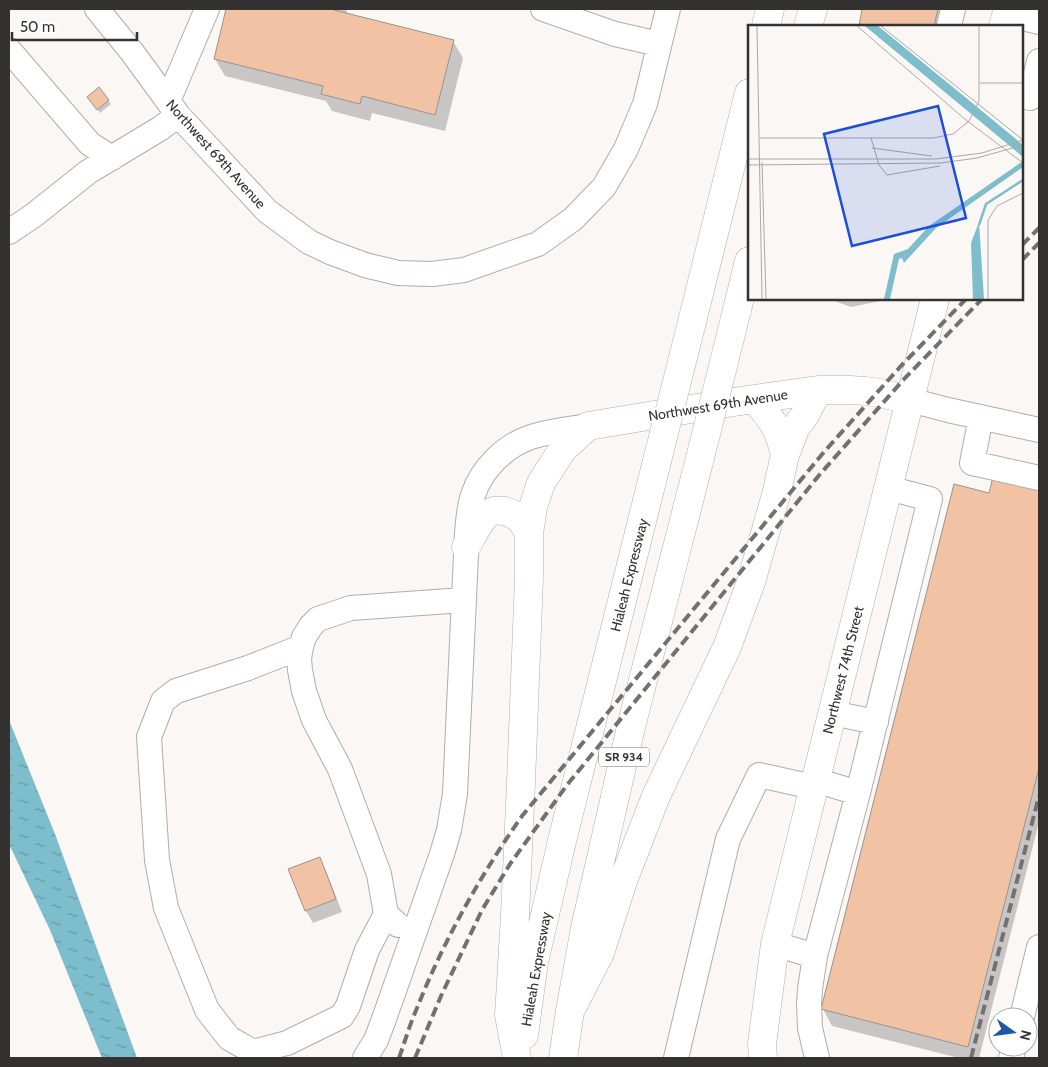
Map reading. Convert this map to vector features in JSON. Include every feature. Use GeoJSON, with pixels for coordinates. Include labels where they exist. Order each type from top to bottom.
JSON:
{"type":"FeatureCollection","features":[{"type":"Feature","properties":{"kind":"main road"},"geometry":{"type":"LineString","coordinates":[[766,25],[770,9]]}},
{"type":"Feature","properties":{"kind":"main road"},"geometry":{"type":"LineString","coordinates":[[808,25],[813,9]]}},
{"type":"Feature","properties":{"kind":"main road","name":"Hialeah Expressway"},"geometry":{"type":"LineString","coordinates":[[519,1058],[534,962],[562,840],[748,98]]}},
{"type":"Feature","properties":{"kind":"main road","name":"SR 934"},"geometry":{"type":"LineString","coordinates":[[563,1058],[585,928],[629,736],[748,264]]}},
{"type":"Feature","properties":{"kind":"main road","name":"Northwest 74th Street"},"geometry":{"type":"LineString","coordinates":[[760,1053],[775,944],[935,300]]}},
{"type":"Feature","properties":{"kind":"main road"},"geometry":{"type":"LineString","coordinates":[[570,1011],[600,953],[623,881],[656,796],[732,634],[757,561],[776,495],[784,455],[796,427],[805,415],[818,390]]}},
{"type":"Feature","properties":{"kind":"main road","name":"Northwest 69th Avenue"},"geometry":{"type":"LineString","coordinates":[[588,426],[818,390],[865,391],[910,400]]}},
{"type":"Feature","properties":{"kind":"main road"},"geometry":{"type":"LineString","coordinates":[[755,399],[776,426],[784,455]]}},
{"type":"Feature","properties":{"kind":"main road"},"geometry":{"type":"LineString","coordinates":[[519,1058],[509,1015],[522,762],[529,534],[533,507],[541,483],[563,449],[588,426]]}},
{"type":"Feature","properties":{"kind":"main road"},"geometry":{"type":"LineString","coordinates":[[466,547],[486,516],[497,510],[508,512],[520,519],[529,534]]}},
{"type":"Feature","properties":{"kind":"street","name":"Northwest 69th Avenue"},"geometry":{"type":"LineString","coordinates":[[97,9],[132,52],[173,108],[267,211],[309,242],[330,252],[365,265],[398,273],[432,274],[464,270],[538,244],[573,219],[604,187],[626,149],[645,104],[668,9]]}},
{"type":"Feature","properties":{"kind":"street"},"geometry":{"type":"LineString","coordinates":[[9,232],[34,215],[88,172],[161,128],[173,108],[207,9]]}},
{"type":"Feature","properties":{"kind":"street"},"geometry":{"type":"LineString","coordinates":[[543,9],[615,34],[659,44]]}},
{"type":"Feature","properties":{"kind":"street"},"geometry":{"type":"LineString","coordinates":[[949,25],[954,9]]}},
{"type":"Feature","properties":{"kind":"street"},"geometry":{"type":"LineString","coordinates":[[1006,16],[1039,22]]}},
{"type":"Feature","properties":{"kind":"street"},"geometry":{"type":"LineString","coordinates":[[9,50],[90,144],[112,158]]}},
{"type":"Feature","properties":{"kind":"street"},"geometry":{"type":"LineString","coordinates":[[1023,55],[1039,60],[1030,98],[1023,96]]}},
{"type":"Feature","properties":{"kind":"street","name":"Northwest 69th Avenue"},"geometry":{"type":"LineString","coordinates":[[910,400],[1039,430]]}},
{"type":"Feature","properties":{"kind":"street"},"geometry":{"type":"LineString","coordinates":[[981,417],[972,463],[1039,478]]}},
{"type":"Feature","properties":{"kind":"street","name":"Northwest 69th Avenue"},"geometry":{"type":"LineString","coordinates":[[365,1058],[376,1040],[384,1019],[449,830],[456,771],[466,547],[469,514],[474,493],[485,472],[500,456],[520,442],[532,437],[588,426]]}},
{"type":"Feature","properties":{"kind":"street"},"geometry":{"type":"LineString","coordinates":[[817,1058],[810,1028],[809,1004],[815,956],[876,722],[930,500],[888,488]]}},
{"type":"Feature","properties":{"kind":"street"},"geometry":{"type":"LineString","coordinates":[[301,647],[248,668],[176,691],[163,701],[149,737],[157,860],[166,908],[207,1010],[228,1038],[253,1052],[287,1043],[342,1016],[348,1006],[367,950],[386,914],[379,874],[340,769],[314,720],[304,692],[299,658],[304,637],[318,619],[351,608],[464,600]]}},
{"type":"Feature","properties":{"kind":"street"},"geometry":{"type":"LineString","coordinates":[[832,713],[876,722]]}},
{"type":"Feature","properties":{"kind":"street"},"geometry":{"type":"LineString","coordinates":[[676,1058],[728,839],[759,775],[858,793]]}},
{"type":"Feature","properties":{"kind":"street"},"geometry":{"type":"LineString","coordinates":[[386,914],[413,936]]}},
{"type":"Feature","properties":{"kind":"street"},"geometry":{"type":"LineString","coordinates":[[775,944],[815,956]]}},
{"type":"Feature","properties":{"kind":"street"},"geometry":{"type":"LineString","coordinates":[[1024,1007],[1039,947]]}},
{"type":"Feature","properties":{"kind":"water"},"geometry":{"type":"Polygon","coordinates":[[[9,720],[55,834],[137,1058],[102,1058],[50,930],[9,844],[9,720]]]}},
{"type":"Feature","properties":{"kind":"building"},"geometry":{"type":"Polygon","coordinates":[[[226,9],[334,9],[454,40],[435,115],[362,96],[360,104],[321,94],[323,86],[214,59],[226,9]]]}},
{"type":"Feature","properties":{"kind":"building"},"geometry":{"type":"Polygon","coordinates":[[[862,9],[938,9],[934,25],[859,25],[862,9]]]}},
{"type":"Feature","properties":{"kind":"building"},"geometry":{"type":"Polygon","coordinates":[[[99,87],[109,100],[97,110],[87,97],[99,87]]]}},
{"type":"Feature","properties":{"kind":"building"},"geometry":{"type":"Polygon","coordinates":[[[993,477],[1039,488],[1039,768],[968,1047],[821,1009],[954,484],[989,493],[993,477]]]}},
{"type":"Feature","properties":{"kind":"building"},"geometry":{"type":"Polygon","coordinates":[[[320,857],[336,899],[305,911],[288,869],[320,857]]]}},
{"type":"Feature","properties":{"kind":"railway"},"geometry":{"type":"LineString","coordinates":[[1023,244],[1039,228]]}},
{"type":"Feature","properties":{"kind":"railway"},"geometry":{"type":"LineString","coordinates":[[1023,259],[1039,243]]}},
{"type":"Feature","properties":{"kind":"railway"},"geometry":{"type":"LineString","coordinates":[[399,1058],[414,1014],[451,933],[477,885],[522,816],[824,452],[900,367],[965,300]]}},
{"type":"Feature","properties":{"kind":"railway"},"geometry":{"type":"LineString","coordinates":[[415,1058],[441,996],[482,910],[510,864],[567,785],[821,473],[905,378],[981,300]]}},
{"type":"Feature","properties":{"kind":"railway"},"geometry":{"type":"LineString","coordinates":[[971,1058],[1039,796]]}}]}
